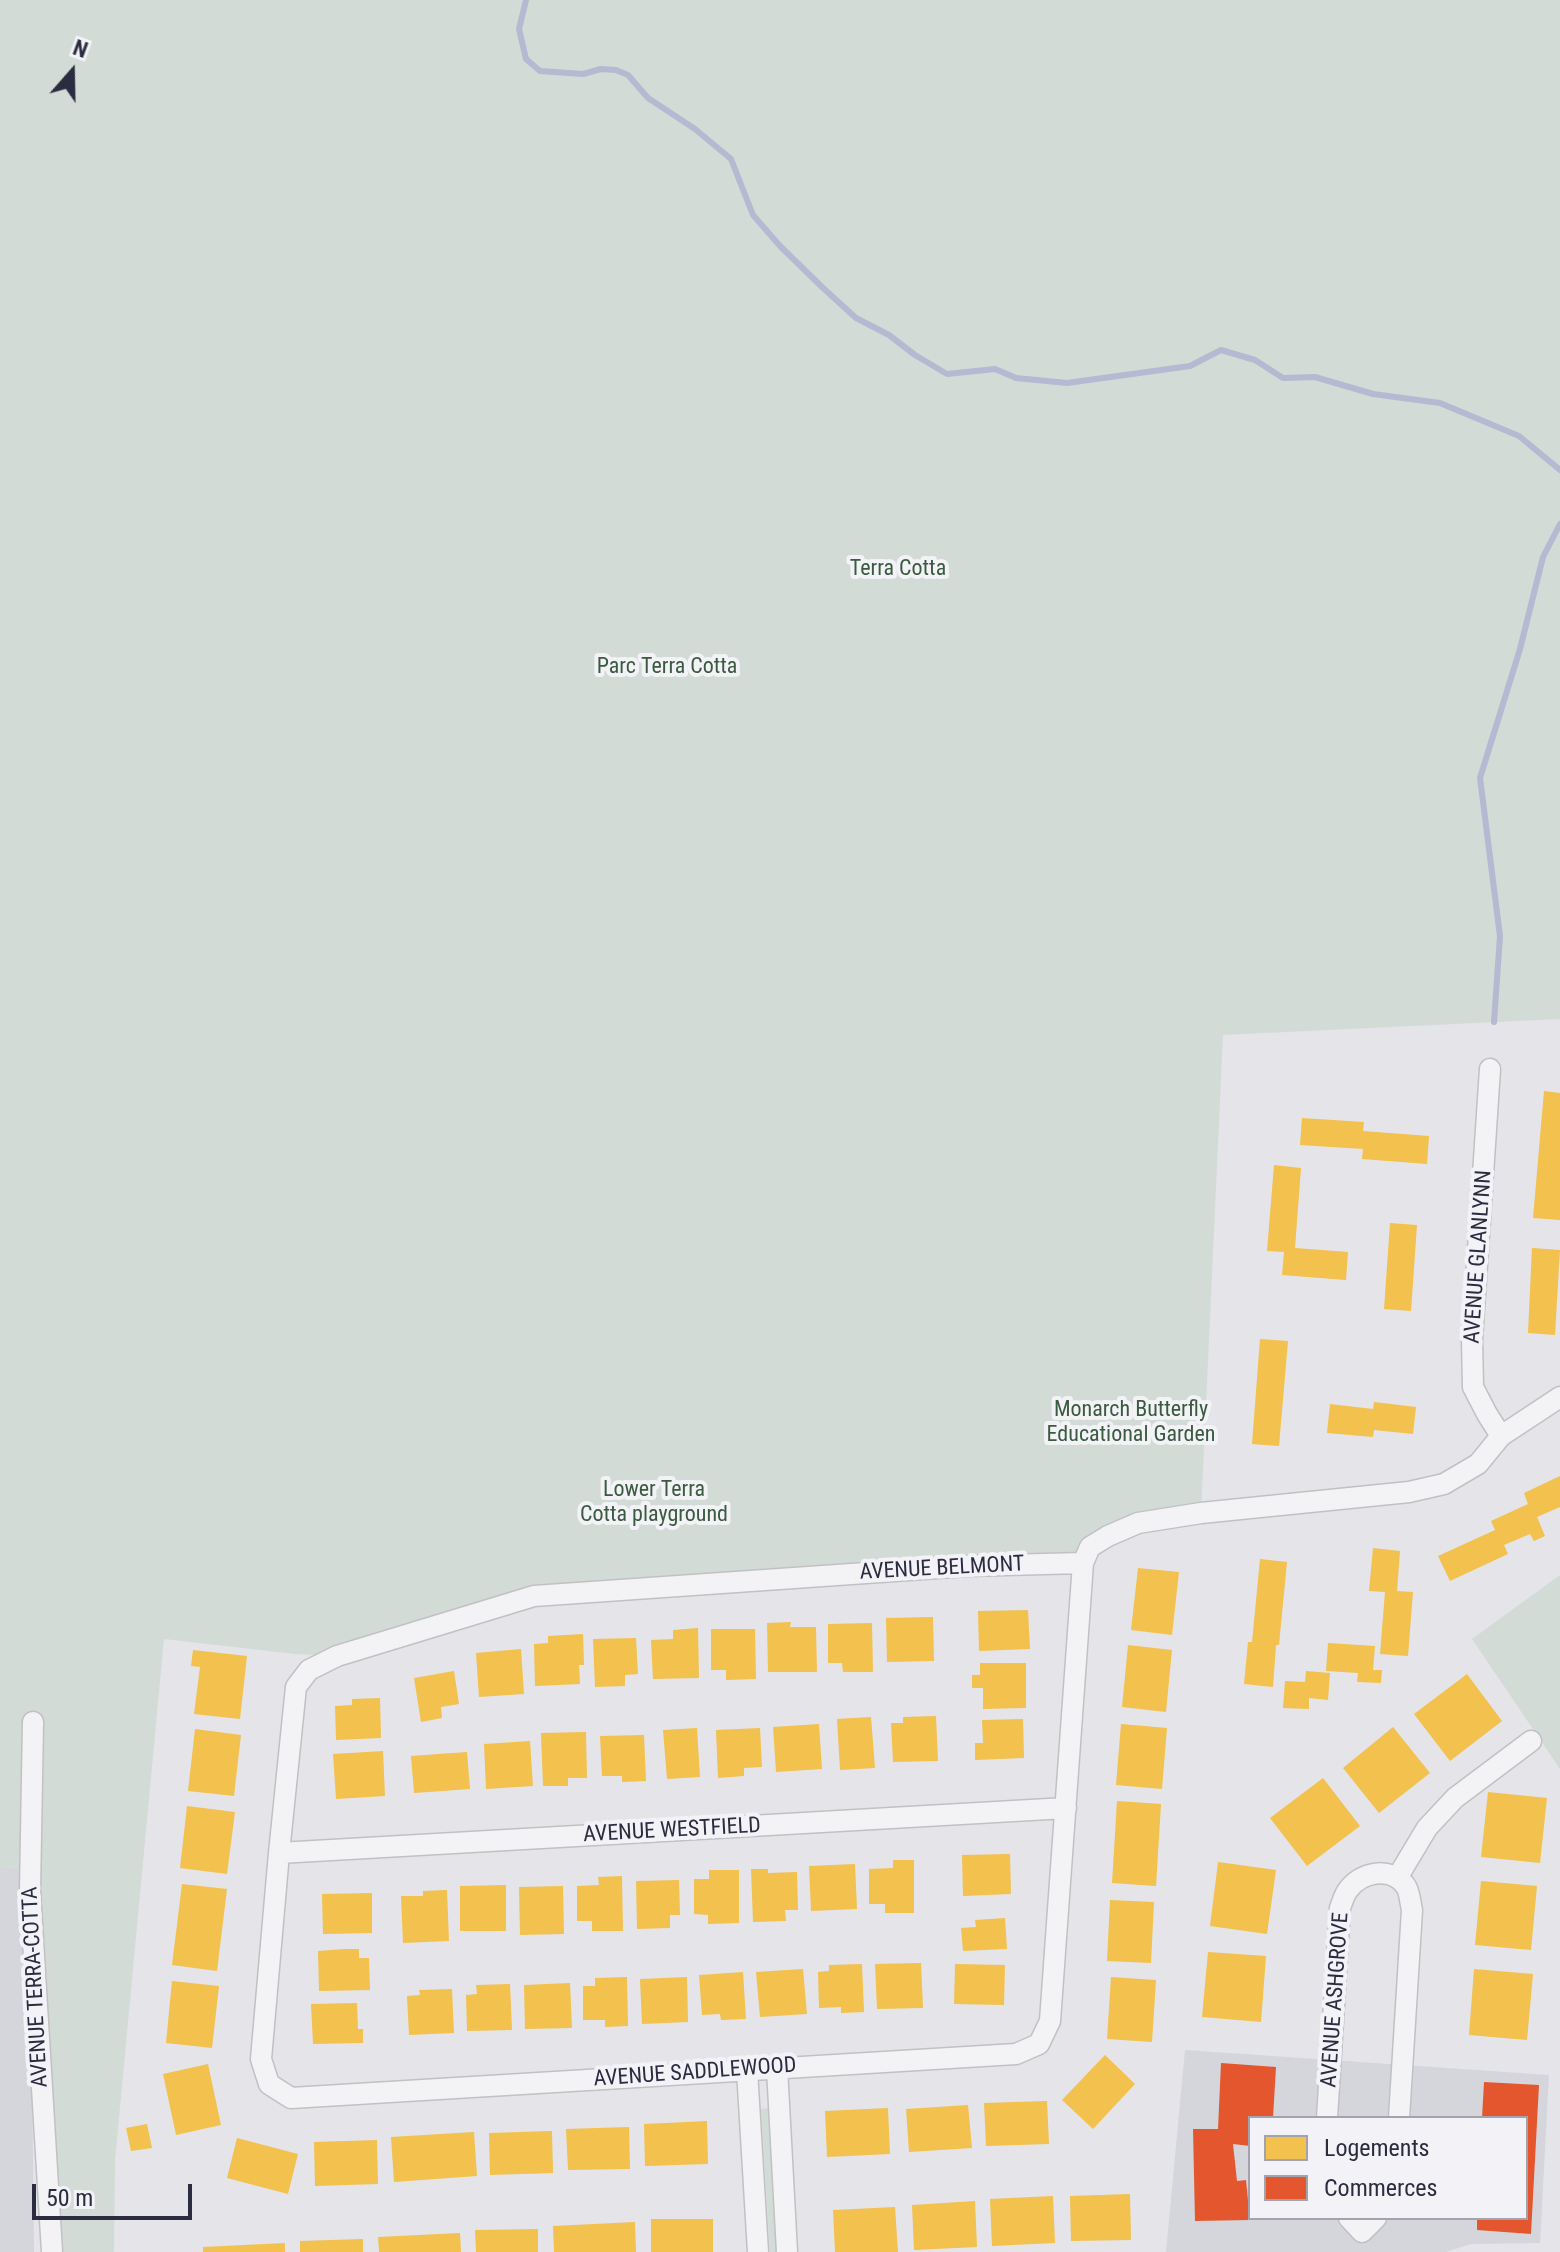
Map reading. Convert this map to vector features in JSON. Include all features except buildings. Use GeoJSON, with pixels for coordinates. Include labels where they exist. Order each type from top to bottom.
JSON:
{"type":"FeatureCollection","features":[{"type":"Feature","properties":{"kind":"street","name":"AVENUE GLANLYNN"},"geometry":{"type":"LineString","coordinates":[[1490,1069],[1472,1340],[1473,1387],[1501,1436]]}},
{"type":"Feature","properties":{"kind":"street"},"geometry":{"type":"LineString","coordinates":[[1083,1563],[1090,1547],[1138,1523],[1201,1513],[1409,1492],[1444,1484],[1478,1464],[1501,1436],[1560,1397]]}},
{"type":"Feature","properties":{"kind":"street","name":"AVENUE BELMONT"},"geometry":{"type":"LineString","coordinates":[[296,1687],[309,1670],[337,1656],[534,1596],[967,1566],[1083,1563]]}},
{"type":"Feature","properties":{"kind":"street","name":"AVENUE SADDLEWOOD"},"geometry":{"type":"LineString","coordinates":[[296,1687],[261,2059],[269,2084],[291,2098],[1016,2054],[1039,2044],[1050,2021],[1083,1563]]}},
{"type":"Feature","properties":{"kind":"street","name":"AVENUE TERRA-COTTA"},"geometry":{"type":"LineString","coordinates":[[33,1722],[30,1891],[52,2252]]}},
{"type":"Feature","properties":{"kind":"street"},"geometry":{"type":"LineString","coordinates":[[1399,2116],[1412,1910],[1407,1887],[1397,1878],[1427,1828],[1455,1798],[1531,1741]]}},
{"type":"Feature","properties":{"kind":"street","name":"AVENUE WESTFIELD"},"geometry":{"type":"LineString","coordinates":[[279,1853],[1066,1808]]}},
{"type":"Feature","properties":{"kind":"street","name":"AVENUE ASHGROVE"},"geometry":{"type":"LineString","coordinates":[[1327,2116],[1340,1908],[1348,1890],[1363,1876],[1375,1873],[1397,1878]]}},
{"type":"Feature","properties":{"kind":"street"},"geometry":{"type":"LineString","coordinates":[[777,2068],[787,2252]]}},
{"type":"Feature","properties":{"kind":"street"},"geometry":{"type":"LineString","coordinates":[[747,2070],[758,2252]]}},
{"type":"Feature","properties":{"kind":"shaded area"},"geometry":{"type":"Polygon","coordinates":[[[36,1867],[30,1891],[34,2252],[0,2252],[0,1868],[36,1867]]]}},
{"type":"Feature","properties":{"kind":"shaded area"},"geometry":{"type":"Polygon","coordinates":[[[1185,2050],[1549,2075],[1540,2243],[1471,2244],[1446,2252],[1166,2252],[1185,2050]]]}},
{"type":"Feature","properties":{"kind":"green space","name":"Terra Cotta"},"geometry":{"type":"Polygon","coordinates":[[[0,0],[1560,0],[1560,1019],[1223,1035],[1201,1513],[1138,1523],[1083,1563],[534,1596],[337,1656],[164,1639],[115,2160],[114,2252],[63,2252],[36,1867],[0,1868],[0,0]]]}},
{"type":"Feature","properties":{"kind":"green space"},"geometry":{"type":"Polygon","coordinates":[[[1560,1575],[1560,1769],[1472,1639],[1560,1575]]]}},
{"type":"Feature","properties":{"kind":"green space"},"geometry":{"type":"Polygon","coordinates":[[[770,2108],[778,2252],[770,2252],[761,2109],[770,2108]]]}},
{"type":"Feature","properties":{"kind":"waterway"},"geometry":{"type":"LineString","coordinates":[[526,0],[519,29],[526,59],[540,71],[583,74],[601,69],[628,75],[648,98],[695,129],[731,159],[753,215],[822,287],[856,318],[889,335],[947,374],[995,369],[1016,378],[1067,383],[1190,366],[1221,350],[1255,360],[1283,378],[1315,377],[1373,394],[1440,403],[1519,436],[1560,470]]}},
{"type":"Feature","properties":{"kind":"waterway"},"geometry":{"type":"LineString","coordinates":[[1494,1022],[1500,936],[1480,778],[1520,649],[1543,557],[1560,524]]}},
{"type":"Feature","properties":{"kind":"park label","name":"Parc Terra Cotta"},"geometry":{"type":"Point","coordinates":[667,667]}},
{"type":"Feature","properties":{"kind":"park label","name":"Monarch Butterfly Educational Garden"},"geometry":{"type":"Point","coordinates":[1131,1422]}},
{"type":"Feature","properties":{"kind":"park label","name":"Lower Terra Cotta playground"},"geometry":{"type":"Point","coordinates":[654,1502]}}]}
